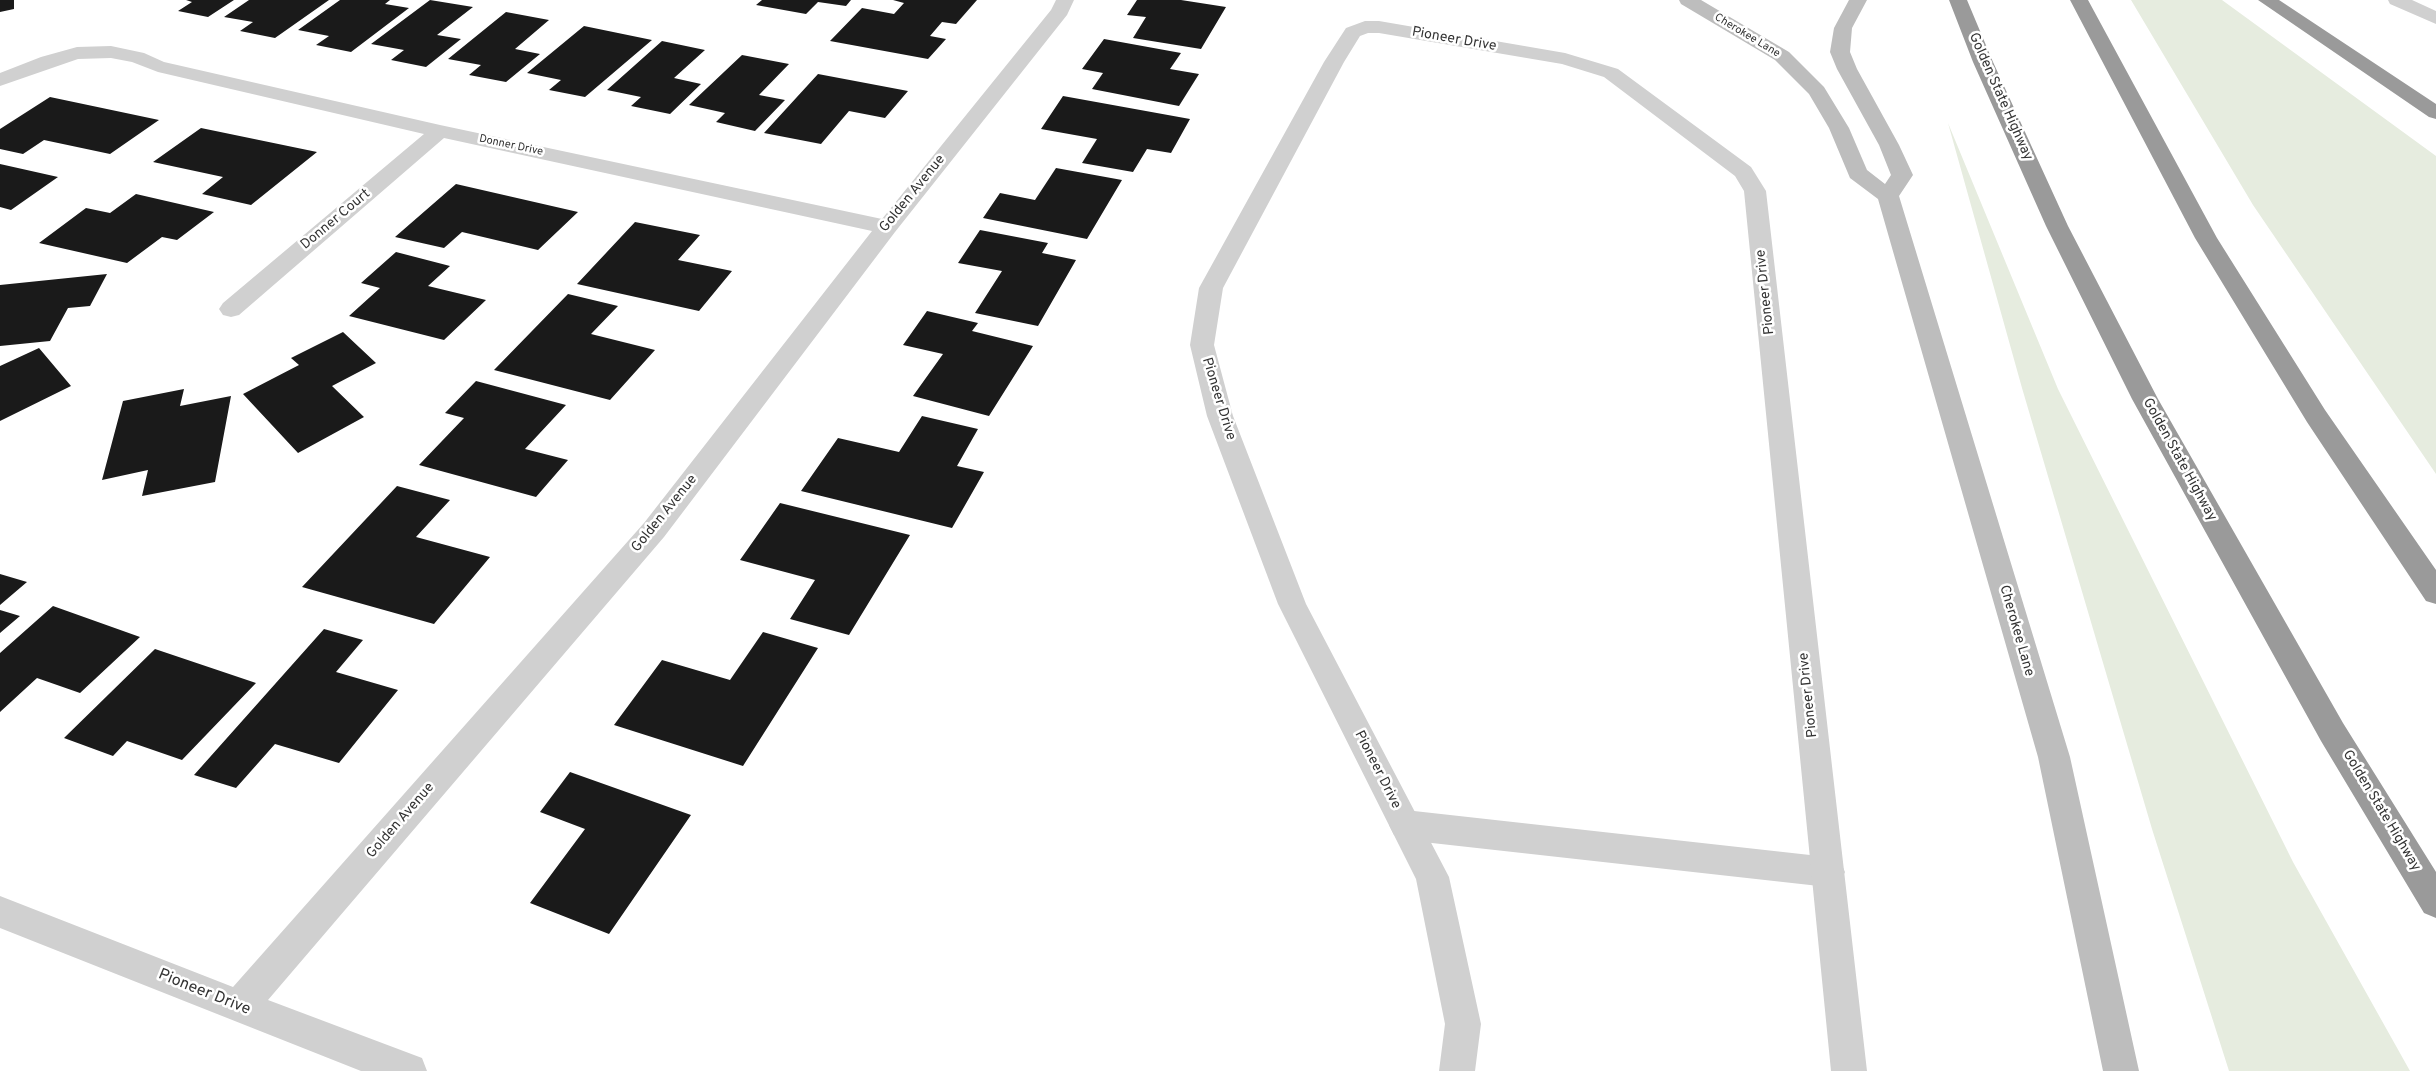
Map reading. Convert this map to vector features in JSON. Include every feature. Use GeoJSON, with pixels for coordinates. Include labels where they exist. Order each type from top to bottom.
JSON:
{"type":"FeatureCollection","features":[{"type":"Feature","properties":{"kind":"highway","name":"Golden State Highway"},"geometry":{"type":"LineString","coordinates":[[1958,0],[1983,62],[2057,226],[2144,399],[2332,732],[2436,902]]}},
{"type":"Feature","properties":{"kind":"highway"},"geometry":{"type":"LineString","coordinates":[[2079,0],[2206,238],[2316,416],[2436,593]]}},
{"type":"Feature","properties":{"kind":"highway"},"geometry":{"type":"LineString","coordinates":[[2268,0],[2432,110]]}},
{"type":"Feature","properties":{"kind":"main road","name":"Cherokee Lane"},"geometry":{"type":"LineString","coordinates":[[1688,0],[1782,56],[1817,90],[1839,128],[1858,173],[1888,196],[2054,757],[2121,1071]]}},
{"type":"Feature","properties":{"kind":"main road"},"geometry":{"type":"LineString","coordinates":[[1858,0],[1843,28],[1840,52],[1847,69],[1889,145],[1902,175],[1888,196]]}},
{"type":"Feature","properties":{"kind":"street","name":"Golden Avenue"},"geometry":{"type":"LineString","coordinates":[[239,1007],[654,530],[886,227],[1060,11],[1065,0]]}},
{"type":"Feature","properties":{"kind":"street"},"geometry":{"type":"LineString","coordinates":[[2397,0],[2436,18]]}},
{"type":"Feature","properties":{"kind":"street","name":"Pioneer Drive"},"geometry":{"type":"LineString","coordinates":[[1457,1071],[1463,1024],[1432,877],[1292,604],[1220,416],[1202,345],[1211,288],[1334,62],[1354,32],[1366,27],[1378,27],[1564,59],[1611,73],[1743,172],[1755,191],[1849,1071]]}},
{"type":"Feature","properties":{"kind":"street","name":"Donner Drive"},"geometry":{"type":"LineString","coordinates":[[0,80],[48,60],[78,53],[111,52],[137,58],[158,66],[440,130],[886,227]]}},
{"type":"Feature","properties":{"kind":"street","name":"Donner Court"},"geometry":{"type":"LineString","coordinates":[[231,309],[440,130]]}},
{"type":"Feature","properties":{"kind":"street"},"geometry":{"type":"LineString","coordinates":[[1405,825],[1828,872]]}},
{"type":"Feature","properties":{"kind":"street","name":"Pioneer Drive"},"geometry":{"type":"LineString","coordinates":[[0,912],[239,1007],[409,1071]]}},
{"type":"Feature","properties":{"kind":"shaded area"},"geometry":{"type":"Polygon","coordinates":[[[2131,0],[2222,0],[2436,156],[2436,474],[2253,205],[2131,0]]]}},
{"type":"Feature","properties":{"kind":"shaded area"},"geometry":{"type":"Polygon","coordinates":[[[1948,123],[2058,389],[2293,862],[2410,1071],[2229,1071],[2152,829],[2022,388],[1948,123]]]}},
{"type":"Feature","properties":{"kind":"building"},"geometry":{"type":"Polygon","coordinates":[[[0,0],[14,0],[14,9],[0,12],[0,0]]]}},
{"type":"Feature","properties":{"kind":"building"},"geometry":{"type":"Polygon","coordinates":[[[186,0],[234,0],[208,17],[178,11],[192,2],[186,0]]]}},
{"type":"Feature","properties":{"kind":"building"},"geometry":{"type":"Polygon","coordinates":[[[249,0],[329,0],[275,38],[240,31],[253,22],[224,17],[249,0]]]}},
{"type":"Feature","properties":{"kind":"building"},"geometry":{"type":"Polygon","coordinates":[[[340,0],[390,0],[385,4],[409,8],[351,52],[316,45],[329,36],[298,30],[340,0]]]}},
{"type":"Feature","properties":{"kind":"building"},"geometry":{"type":"Polygon","coordinates":[[[430,0],[473,7],[437,35],[461,39],[426,67],[391,60],[404,50],[371,44],[430,0]]]}},
{"type":"Feature","properties":{"kind":"building"},"geometry":{"type":"Polygon","coordinates":[[[762,0],[851,0],[846,6],[818,2],[806,14],[756,5],[762,0]]]}},
{"type":"Feature","properties":{"kind":"building"},"geometry":{"type":"Polygon","coordinates":[[[893,0],[977,0],[956,24],[942,22],[930,36],[946,39],[928,59],[830,41],[862,8],[894,14],[904,3],[893,0]]]}},
{"type":"Feature","properties":{"kind":"building"},"geometry":{"type":"Polygon","coordinates":[[[1137,0],[1181,0],[1226,7],[1201,49],[1133,38],[1146,17],[1127,15],[1137,0]]]}},
{"type":"Feature","properties":{"kind":"building"},"geometry":{"type":"Polygon","coordinates":[[[506,12],[549,20],[515,49],[540,54],[506,82],[469,75],[481,65],[448,59],[506,12]]]}},
{"type":"Feature","properties":{"kind":"building"},"geometry":{"type":"Polygon","coordinates":[[[584,26],[652,40],[585,97],[549,90],[561,80],[527,73],[584,26]]]}},
{"type":"Feature","properties":{"kind":"building"},"geometry":{"type":"Polygon","coordinates":[[[1104,39],[1181,53],[1170,69],[1199,74],[1179,106],[1092,89],[1103,73],[1082,69],[1104,39]]]}},
{"type":"Feature","properties":{"kind":"building"},"geometry":{"type":"Polygon","coordinates":[[[662,41],[705,50],[674,78],[701,84],[670,114],[631,106],[641,97],[607,90],[662,41]]]}},
{"type":"Feature","properties":{"kind":"building"},"geometry":{"type":"Polygon","coordinates":[[[742,55],[789,64],[759,95],[785,100],[755,131],[716,122],[725,113],[689,105],[742,55]]]}},
{"type":"Feature","properties":{"kind":"building"},"geometry":{"type":"Polygon","coordinates":[[[818,74],[908,91],[885,118],[849,111],[821,144],[764,133],[818,74]]]}},
{"type":"Feature","properties":{"kind":"building"},"geometry":{"type":"Polygon","coordinates":[[[1063,96],[1190,119],[1171,153],[1147,149],[1133,172],[1082,163],[1097,139],[1041,129],[1063,96]]]}},
{"type":"Feature","properties":{"kind":"building"},"geometry":{"type":"Polygon","coordinates":[[[50,97],[159,120],[110,154],[44,140],[23,154],[0,149],[0,129],[50,97]]]}},
{"type":"Feature","properties":{"kind":"building"},"geometry":{"type":"Polygon","coordinates":[[[201,128],[317,152],[251,205],[202,194],[223,177],[153,162],[201,128]]]}},
{"type":"Feature","properties":{"kind":"building"},"geometry":{"type":"Polygon","coordinates":[[[0,164],[58,177],[11,210],[0,207],[0,164]]]}},
{"type":"Feature","properties":{"kind":"building"},"geometry":{"type":"Polygon","coordinates":[[[1056,168],[1122,180],[1087,239],[983,218],[1000,193],[1035,200],[1056,168]]]}},
{"type":"Feature","properties":{"kind":"building"},"geometry":{"type":"Polygon","coordinates":[[[456,184],[578,212],[538,250],[462,232],[444,248],[395,237],[456,184]]]}},
{"type":"Feature","properties":{"kind":"building"},"geometry":{"type":"Polygon","coordinates":[[[136,194],[214,212],[177,240],[162,237],[127,263],[39,243],[86,208],[110,213],[136,194]]]}},
{"type":"Feature","properties":{"kind":"building"},"geometry":{"type":"Polygon","coordinates":[[[635,222],[700,235],[678,260],[732,271],[699,311],[577,284],[635,222]]]}},
{"type":"Feature","properties":{"kind":"building"},"geometry":{"type":"Polygon","coordinates":[[[980,230],[1048,243],[1042,253],[1076,260],[1038,326],[975,313],[1002,271],[958,263],[980,230]]]}},
{"type":"Feature","properties":{"kind":"building"},"geometry":{"type":"Polygon","coordinates":[[[396,252],[450,266],[428,286],[486,300],[444,340],[349,316],[380,288],[361,283],[396,252]]]}},
{"type":"Feature","properties":{"kind":"building"},"geometry":{"type":"Polygon","coordinates":[[[107,274],[90,306],[68,308],[50,341],[0,346],[0,285],[107,274]]]}},
{"type":"Feature","properties":{"kind":"building"},"geometry":{"type":"Polygon","coordinates":[[[568,294],[618,306],[591,334],[655,350],[610,400],[494,370],[568,294]]]}},
{"type":"Feature","properties":{"kind":"building"},"geometry":{"type":"Polygon","coordinates":[[[927,311],[978,323],[972,331],[1033,346],[989,416],[913,396],[943,354],[903,345],[927,311]]]}},
{"type":"Feature","properties":{"kind":"building"},"geometry":{"type":"Polygon","coordinates":[[[343,332],[376,363],[332,386],[364,417],[298,453],[243,394],[299,365],[291,358],[343,332]]]}},
{"type":"Feature","properties":{"kind":"building"},"geometry":{"type":"Polygon","coordinates":[[[39,348],[71,386],[0,421],[0,366],[39,348]]]}},
{"type":"Feature","properties":{"kind":"building"},"geometry":{"type":"Polygon","coordinates":[[[476,381],[566,405],[525,449],[568,460],[536,497],[419,465],[464,418],[445,413],[476,381]]]}},
{"type":"Feature","properties":{"kind":"building"},"geometry":{"type":"Polygon","coordinates":[[[184,389],[180,406],[231,396],[215,482],[142,496],[148,470],[102,480],[123,401],[184,389]]]}},
{"type":"Feature","properties":{"kind":"building"},"geometry":{"type":"Polygon","coordinates":[[[922,416],[978,429],[957,466],[984,472],[952,528],[801,491],[838,438],[899,452],[922,416]]]}},
{"type":"Feature","properties":{"kind":"building"},"geometry":{"type":"Polygon","coordinates":[[[397,486],[450,500],[416,537],[490,557],[434,624],[302,587],[397,486]]]}},
{"type":"Feature","properties":{"kind":"building"},"geometry":{"type":"Polygon","coordinates":[[[780,503],[910,535],[849,635],[790,619],[815,580],[740,560],[780,503]]]}},
{"type":"Feature","properties":{"kind":"building"},"geometry":{"type":"Polygon","coordinates":[[[0,574],[27,582],[0,605],[0,574]]]}},
{"type":"Feature","properties":{"kind":"building"},"geometry":{"type":"Polygon","coordinates":[[[53,606],[140,637],[80,693],[37,678],[0,712],[0,653],[53,606]]]}},
{"type":"Feature","properties":{"kind":"building"},"geometry":{"type":"Polygon","coordinates":[[[0,610],[20,616],[0,633],[0,610]]]}},
{"type":"Feature","properties":{"kind":"building"},"geometry":{"type":"Polygon","coordinates":[[[324,629],[363,640],[336,672],[398,690],[339,763],[275,744],[236,788],[194,775],[324,629]]]}},
{"type":"Feature","properties":{"kind":"building"},"geometry":{"type":"Polygon","coordinates":[[[763,632],[818,648],[743,766],[614,725],[662,660],[730,680],[763,632]]]}},
{"type":"Feature","properties":{"kind":"building"},"geometry":{"type":"Polygon","coordinates":[[[155,649],[256,683],[182,760],[127,741],[113,756],[64,738],[155,649]]]}},
{"type":"Feature","properties":{"kind":"building"},"geometry":{"type":"Polygon","coordinates":[[[570,772],[691,815],[609,934],[530,903],[585,829],[540,812],[570,772]]]}}]}
